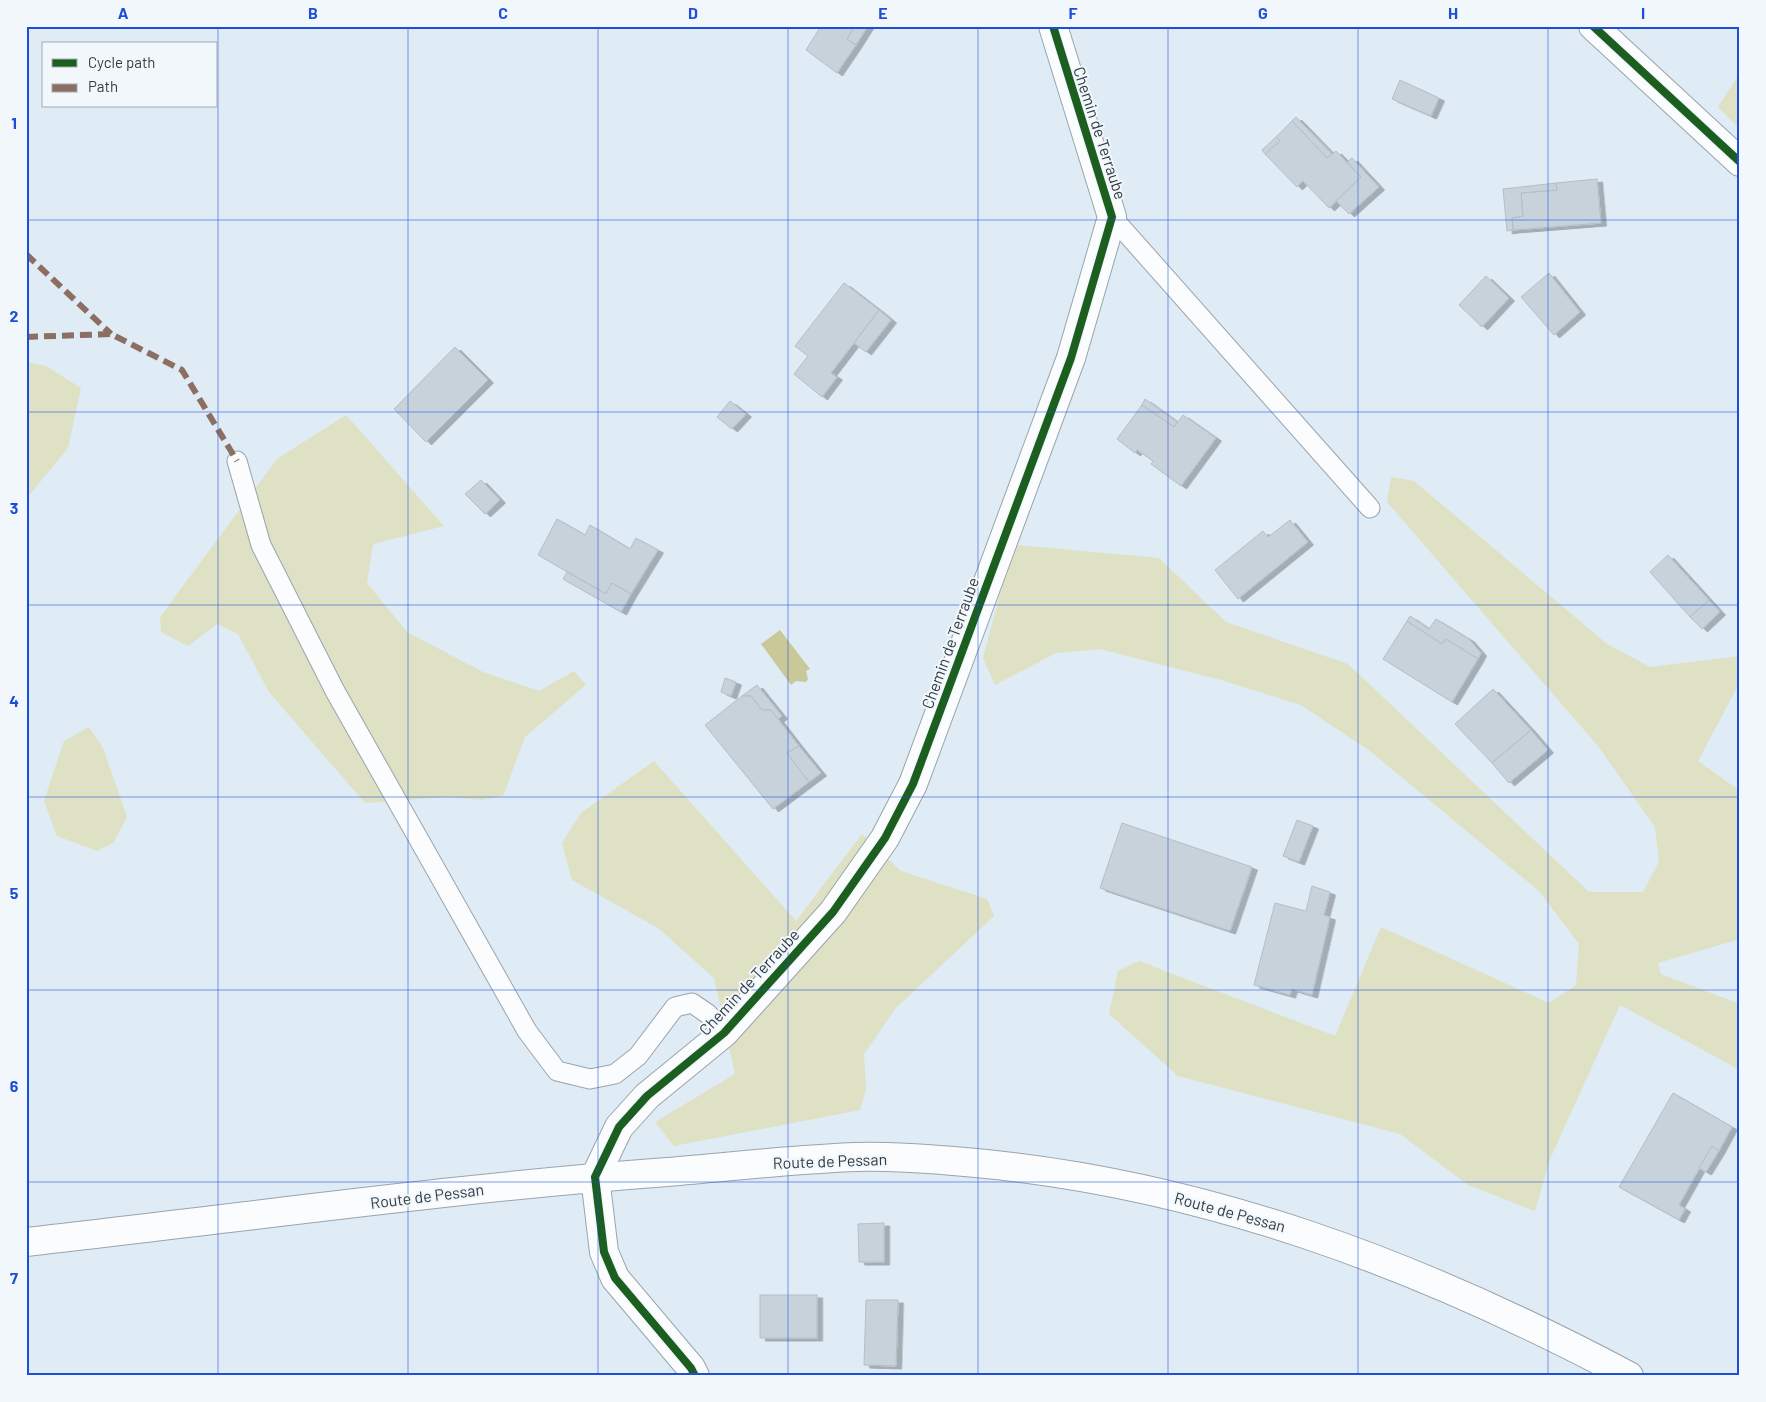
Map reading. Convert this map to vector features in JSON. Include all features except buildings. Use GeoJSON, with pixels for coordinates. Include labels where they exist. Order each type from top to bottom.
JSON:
{"type":"FeatureCollection","features":[{"type":"Feature","properties":{"kind":"street","name":"Chemin de Terraube"},"geometry":{"type":"LineString","coordinates":[[595,1177],[619,1127],[647,1096],[724,1033],[833,912],[885,838],[913,784],[1070,358],[1112,217],[1053,26]]}},
{"type":"Feature","properties":{"kind":"street"},"geometry":{"type":"LineString","coordinates":[[1593,26],[1740,162]]}},
{"type":"Feature","properties":{"kind":"street","name":"Route de Pessan"},"geometry":{"type":"LineString","coordinates":[[26,1242],[595,1177],[859,1157],[965,1162],[1069,1175],[1173,1196],[1268,1220],[1376,1258],[1478,1301],[1563,1341],[1629,1376]]}},
{"type":"Feature","properties":{"kind":"street"},"geometry":{"type":"LineString","coordinates":[[595,1177],[604,1252],[615,1278],[691,1368],[695,1376]]}},
{"type":"Feature","properties":{"kind":"lane"},"geometry":{"type":"LineString","coordinates":[[1112,217],[1370,508]]}},
{"type":"Feature","properties":{"kind":"lane"},"geometry":{"type":"LineString","coordinates":[[237,461],[261,545],[335,690],[527,1031],[557,1070],[590,1079],[615,1074],[638,1056],[675,1008],[692,1003],[708,1014],[724,1033]]}},
{"type":"Feature","properties":{"kind":"shaded area"},"geometry":{"type":"Polygon","coordinates":[[[1740,73],[1740,129],[1718,107],[1740,73]]]}},
{"type":"Feature","properties":{"kind":"shaded area"},"geometry":{"type":"Polygon","coordinates":[[[26,362],[46,366],[81,388],[68,448],[26,499],[26,362]]]}},
{"type":"Feature","properties":{"kind":"shaded area"},"geometry":{"type":"Polygon","coordinates":[[[346,415],[444,526],[373,544],[367,583],[407,632],[483,672],[539,691],[574,671],[586,685],[525,737],[503,796],[481,800],[448,797],[365,803],[269,692],[238,634],[217,624],[188,646],[161,632],[160,617],[277,459],[346,415]]]}},
{"type":"Feature","properties":{"kind":"shaded area"},"geometry":{"type":"Polygon","coordinates":[[[1391,477],[1414,481],[1607,644],[1650,667],[1740,656],[1740,682],[1698,761],[1740,791],[1740,939],[1658,963],[1661,974],[1740,1004],[1740,1070],[1620,1005],[1550,1159],[1535,1211],[1468,1185],[1400,1134],[1178,1076],[1109,1014],[1118,971],[1139,961],[1335,1036],[1381,927],[1549,1003],[1576,985],[1579,944],[1539,891],[1370,751],[1301,705],[1221,680],[1100,649],[1056,653],[995,685],[983,658],[1007,568],[1017,545],[1159,558],[1226,622],[1348,664],[1589,892],[1643,892],[1659,862],[1655,827],[1598,746],[1387,502],[1391,477]]]}},
{"type":"Feature","properties":{"kind":"shaded area"},"geometry":{"type":"Polygon","coordinates":[[[780,630],[810,669],[806,671],[808,679],[806,682],[796,681],[791,685],[761,644],[780,630]]]}},
{"type":"Feature","properties":{"kind":"shaded area"},"geometry":{"type":"Polygon","coordinates":[[[89,727],[103,748],[127,817],[113,843],[97,851],[57,836],[44,801],[64,741],[89,727]]]}},
{"type":"Feature","properties":{"kind":"shaded area"},"geometry":{"type":"Polygon","coordinates":[[[654,761],[796,921],[862,834],[901,871],[987,899],[994,916],[896,1008],[864,1054],[866,1089],[860,1110],[674,1146],[655,1122],[735,1074],[714,978],[658,928],[572,880],[562,843],[581,813],[654,761]]]}},
{"type":"Feature","properties":{"kind":"marked path"},"geometry":{"type":"LineString","coordinates":[[26,254],[111,334]]}},
{"type":"Feature","properties":{"kind":"marked path"},"geometry":{"type":"LineString","coordinates":[[26,337],[111,334],[182,370],[237,461]]}},
{"type":"Feature","properties":{"kind":"cycle path"},"geometry":{"type":"LineString","coordinates":[[695,1376],[691,1368],[615,1278],[604,1252],[595,1177],[619,1127],[647,1096],[724,1033],[833,912],[885,838],[913,784],[1071,358],[1112,217],[1053,26]]}},
{"type":"Feature","properties":{"kind":"cycle path"},"geometry":{"type":"LineString","coordinates":[[1593,26],[1740,162]]}}]}
